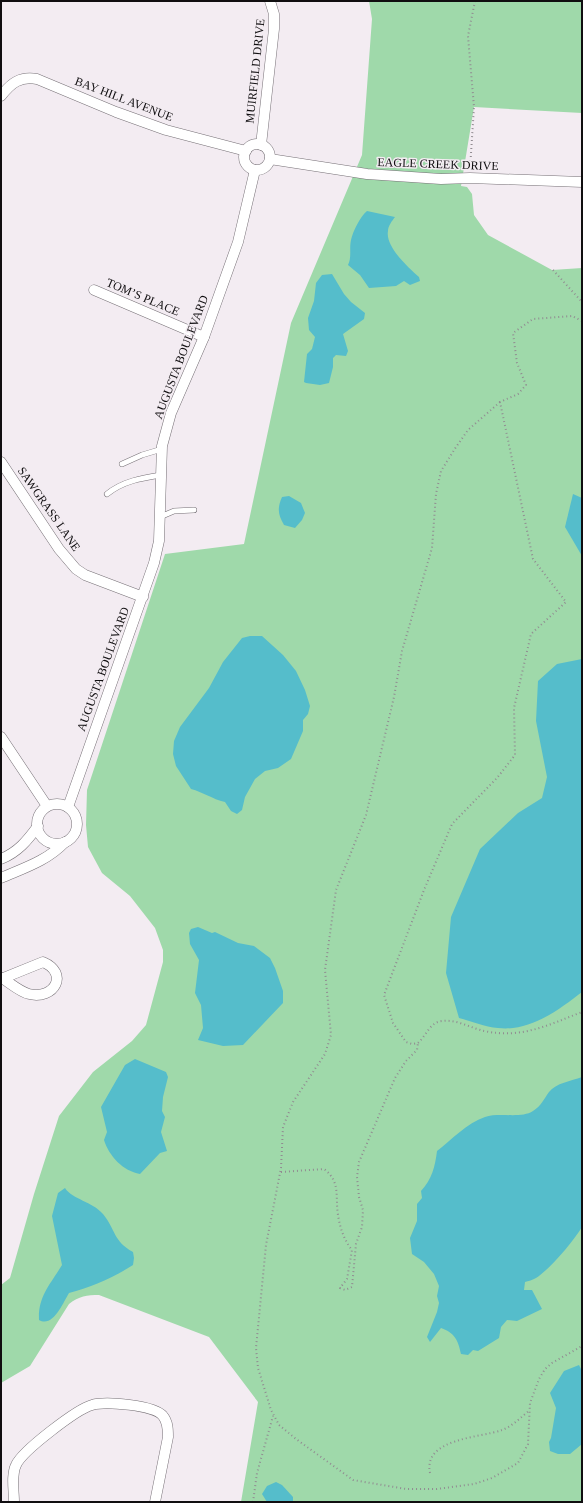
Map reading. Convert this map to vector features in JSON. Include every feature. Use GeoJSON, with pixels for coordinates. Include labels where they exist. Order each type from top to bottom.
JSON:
{"type":"FeatureCollection","features":[{"type":"Feature","properties":{"kind":"street","name":"MUIRFIELD DRIVE"},"geometry":{"type":"LineString","coordinates":[[261,145],[274,29],[274,14],[270,1]]}},
{"type":"Feature","properties":{"kind":"street","name":"BAY HILL AVENUE"},"geometry":{"type":"LineString","coordinates":[[1,96],[16,80],[27,77],[37,79],[116,112],[166,130],[246,151]]}},
{"type":"Feature","properties":{"kind":"street"},"geometry":{"type":"LineString","coordinates":[[261,145],[268,150],[270,159],[265,168],[255,170],[246,163],[246,151],[251,146],[261,145]]}},
{"type":"Feature","properties":{"kind":"street","name":"EAGLE CREEK DRIVE"},"geometry":{"type":"LineString","coordinates":[[270,159],[367,174],[441,179],[470,178],[582,182]]}},
{"type":"Feature","properties":{"kind":"street","name":"AUGUSTA BOULEVARD"},"geometry":{"type":"LineString","coordinates":[[68,807],[154,563],[159,541],[162,449],[171,414],[204,337],[238,242],[255,170]]}},
{"type":"Feature","properties":{"kind":"street","name":"TOM’S PLACE"},"geometry":{"type":"LineString","coordinates":[[94,290],[204,337]]}},
{"type":"Feature","properties":{"kind":"street","name":"SAWGRASS LANE"},"geometry":{"type":"LineString","coordinates":[[1,462],[59,549],[76,569],[85,575],[143,597]]}},
{"type":"Feature","properties":{"kind":"street"},"geometry":{"type":"LineString","coordinates":[[1,737],[47,806]]}},
{"type":"Feature","properties":{"kind":"street"},"geometry":{"type":"LineString","coordinates":[[1,878],[54,854],[74,835],[77,823],[73,811],[68,807],[58,804],[47,806],[39,815],[38,826],[40,833],[50,842],[65,842]]}},
{"type":"Feature","properties":{"kind":"street"},"geometry":{"type":"LineString","coordinates":[[1,859],[15,852],[25,844],[38,826]]}},
{"type":"Feature","properties":{"kind":"street"},"geometry":{"type":"LineString","coordinates":[[43,962],[50,966],[55,973],[57,982],[55,988],[48,993],[29,994],[2,979],[43,962]]}},
{"type":"Feature","properties":{"kind":"street"},"geometry":{"type":"LineString","coordinates":[[14,1502],[14,1472],[20,1459],[32,1447],[82,1409],[102,1403],[150,1409],[164,1416],[168,1437],[155,1502]]}},
{"type":"Feature","properties":{"kind":"lane"},"geometry":{"type":"LineString","coordinates":[[122,464],[142,455],[162,449]]}},
{"type":"Feature","properties":{"kind":"lane"},"geometry":{"type":"LineString","coordinates":[[107,494],[114,488],[132,480],[161,475]]}},
{"type":"Feature","properties":{"kind":"lane"},"geometry":{"type":"LineString","coordinates":[[160,517],[174,511],[194,510]]}},
{"type":"Feature","properties":{"kind":"path"},"geometry":{"type":"LineString","coordinates":[[470,178],[474,107],[468,36],[475,1]]}},
{"type":"Feature","properties":{"kind":"path"},"geometry":{"type":"LineString","coordinates":[[552,270],[582,302]]}},
{"type":"Feature","properties":{"kind":"path"},"geometry":{"type":"LineString","coordinates":[[582,321],[572,316],[533,320],[513,333],[517,363],[526,385],[518,394],[500,402],[468,430],[441,471],[436,494],[432,548],[402,652],[394,697],[369,801],[354,848],[336,890],[325,970],[331,1035],[324,1054],[293,1102],[283,1127],[281,1172],[266,1245],[256,1348],[258,1368],[265,1396],[279,1425],[296,1439],[353,1480],[406,1489],[436,1489],[474,1484],[492,1478],[518,1463],[528,1444],[530,1403],[545,1369],[560,1357],[582,1346]]}},
{"type":"Feature","properties":{"kind":"path"},"geometry":{"type":"LineString","coordinates":[[418,1043],[412,1044],[406,1042],[393,1023],[384,995],[424,890],[452,824],[497,778],[515,755],[514,708],[531,634],[566,602],[533,559],[500,402]]}},
{"type":"Feature","properties":{"kind":"path"},"geometry":{"type":"LineString","coordinates":[[281,1172],[324,1168],[332,1175],[336,1187],[338,1214],[341,1228],[345,1241],[352,1250],[347,1279],[340,1288],[345,1290],[352,1287],[355,1250],[362,1227],[363,1210],[359,1197],[357,1177],[359,1162],[396,1078],[406,1061],[417,1050],[418,1043],[428,1030],[442,1021],[455,1022],[468,1027],[499,1033],[525,1033],[540,1029],[582,1012]]}},
{"type":"Feature","properties":{"kind":"path"},"geometry":{"type":"LineString","coordinates":[[430,1473],[429,1466],[434,1454],[441,1447],[466,1438],[504,1429],[530,1410]]}},
{"type":"Feature","properties":{"kind":"path"},"geometry":{"type":"LineString","coordinates":[[253,1502],[257,1473],[273,1414]]}},
{"type":"Feature","properties":{"kind":"green space"},"geometry":{"type":"Polygon","coordinates":[[[369,1],[582,1],[582,113],[474,107],[461,186],[467,187],[472,194],[474,215],[488,235],[552,270],[582,268],[582,1502],[241,1502],[258,1402],[209,1337],[99,1295],[83,1296],[69,1304],[30,1366],[1,1383],[1,1285],[10,1278],[34,1194],[59,1116],[93,1072],[132,1041],[146,1025],[163,962],[163,950],[155,928],[130,896],[102,873],[88,847],[86,825],[87,790],[165,554],[244,544],[291,323],[362,155],[372,19],[369,1]]]}},
{"type":"Feature","properties":{"kind":"water"},"geometry":{"type":"Polygon","coordinates":[[[367,211],[395,217],[388,229],[390,244],[399,257],[419,277],[420,281],[410,285],[404,281],[396,286],[369,288],[360,275],[348,265],[352,236],[359,220],[367,211]]]}},
{"type":"Feature","properties":{"kind":"water"},"geometry":{"type":"Polygon","coordinates":[[[332,274],[344,294],[351,302],[365,313],[364,319],[343,334],[348,351],[346,356],[336,355],[333,358],[333,367],[329,383],[320,385],[306,383],[304,382],[307,354],[312,349],[315,337],[309,330],[308,318],[314,301],[316,283],[322,275],[332,274]]]}},
{"type":"Feature","properties":{"kind":"water"},"geometry":{"type":"Polygon","coordinates":[[[573,494],[582,498],[582,556],[565,527],[573,494]]]}},
{"type":"Feature","properties":{"kind":"water"},"geometry":{"type":"Polygon","coordinates":[[[289,496],[301,503],[305,513],[302,520],[295,528],[284,525],[279,515],[279,505],[282,497],[289,496]]]}},
{"type":"Feature","properties":{"kind":"water"},"geometry":{"type":"Polygon","coordinates":[[[262,636],[283,655],[296,671],[305,690],[310,706],[308,714],[303,720],[303,731],[291,759],[278,768],[265,771],[255,779],[245,797],[242,810],[237,814],[231,811],[225,802],[191,789],[176,766],[173,754],[174,741],[180,727],[209,688],[223,662],[242,638],[262,636]]]}},
{"type":"Feature","properties":{"kind":"water"},"geometry":{"type":"Polygon","coordinates":[[[582,659],[582,992],[564,1006],[543,1018],[521,1027],[498,1028],[459,1018],[446,973],[451,917],[480,849],[518,813],[542,798],[547,777],[536,721],[538,681],[557,664],[582,659]]]}},
{"type":"Feature","properties":{"kind":"water"},"geometry":{"type":"Polygon","coordinates":[[[198,927],[212,933],[215,932],[238,943],[254,946],[270,958],[275,968],[283,991],[283,1003],[243,1045],[223,1046],[198,1040],[203,1028],[201,1005],[195,993],[199,960],[190,944],[189,933],[191,929],[198,927]]]}},
{"type":"Feature","properties":{"kind":"water"},"geometry":{"type":"Polygon","coordinates":[[[135,1059],[166,1072],[168,1077],[163,1097],[162,1111],[165,1117],[161,1132],[167,1151],[160,1153],[140,1174],[128,1170],[122,1166],[109,1152],[104,1140],[107,1132],[101,1107],[125,1065],[135,1059]]]}},
{"type":"Feature","properties":{"kind":"water"},"geometry":{"type":"Polygon","coordinates":[[[582,1077],[582,1227],[567,1247],[542,1274],[525,1282],[524,1290],[532,1290],[542,1309],[517,1321],[507,1320],[501,1327],[499,1338],[478,1351],[473,1350],[468,1355],[461,1354],[459,1345],[453,1335],[441,1328],[430,1342],[427,1337],[437,1312],[439,1303],[437,1296],[439,1286],[434,1274],[424,1262],[412,1254],[410,1238],[417,1221],[417,1204],[422,1198],[421,1191],[428,1182],[432,1172],[437,1151],[472,1123],[485,1117],[497,1115],[522,1115],[533,1111],[556,1086],[582,1077]]]}},
{"type":"Feature","properties":{"kind":"water"},"geometry":{"type":"Polygon","coordinates":[[[65,1188],[68,1192],[94,1206],[103,1214],[118,1239],[133,1252],[133,1265],[102,1282],[69,1293],[61,1308],[53,1318],[44,1322],[39,1320],[40,1304],[62,1265],[52,1216],[58,1193],[65,1188]]]}},
{"type":"Feature","properties":{"kind":"water"},"geometry":{"type":"Polygon","coordinates":[[[579,1365],[581,1369],[582,1444],[570,1454],[558,1454],[550,1451],[549,1442],[556,1408],[550,1393],[564,1371],[579,1365]]]}},
{"type":"Feature","properties":{"kind":"water"},"geometry":{"type":"Polygon","coordinates":[[[276,1482],[282,1485],[293,1497],[293,1502],[267,1502],[262,1494],[267,1486],[276,1482]]]}}]}
